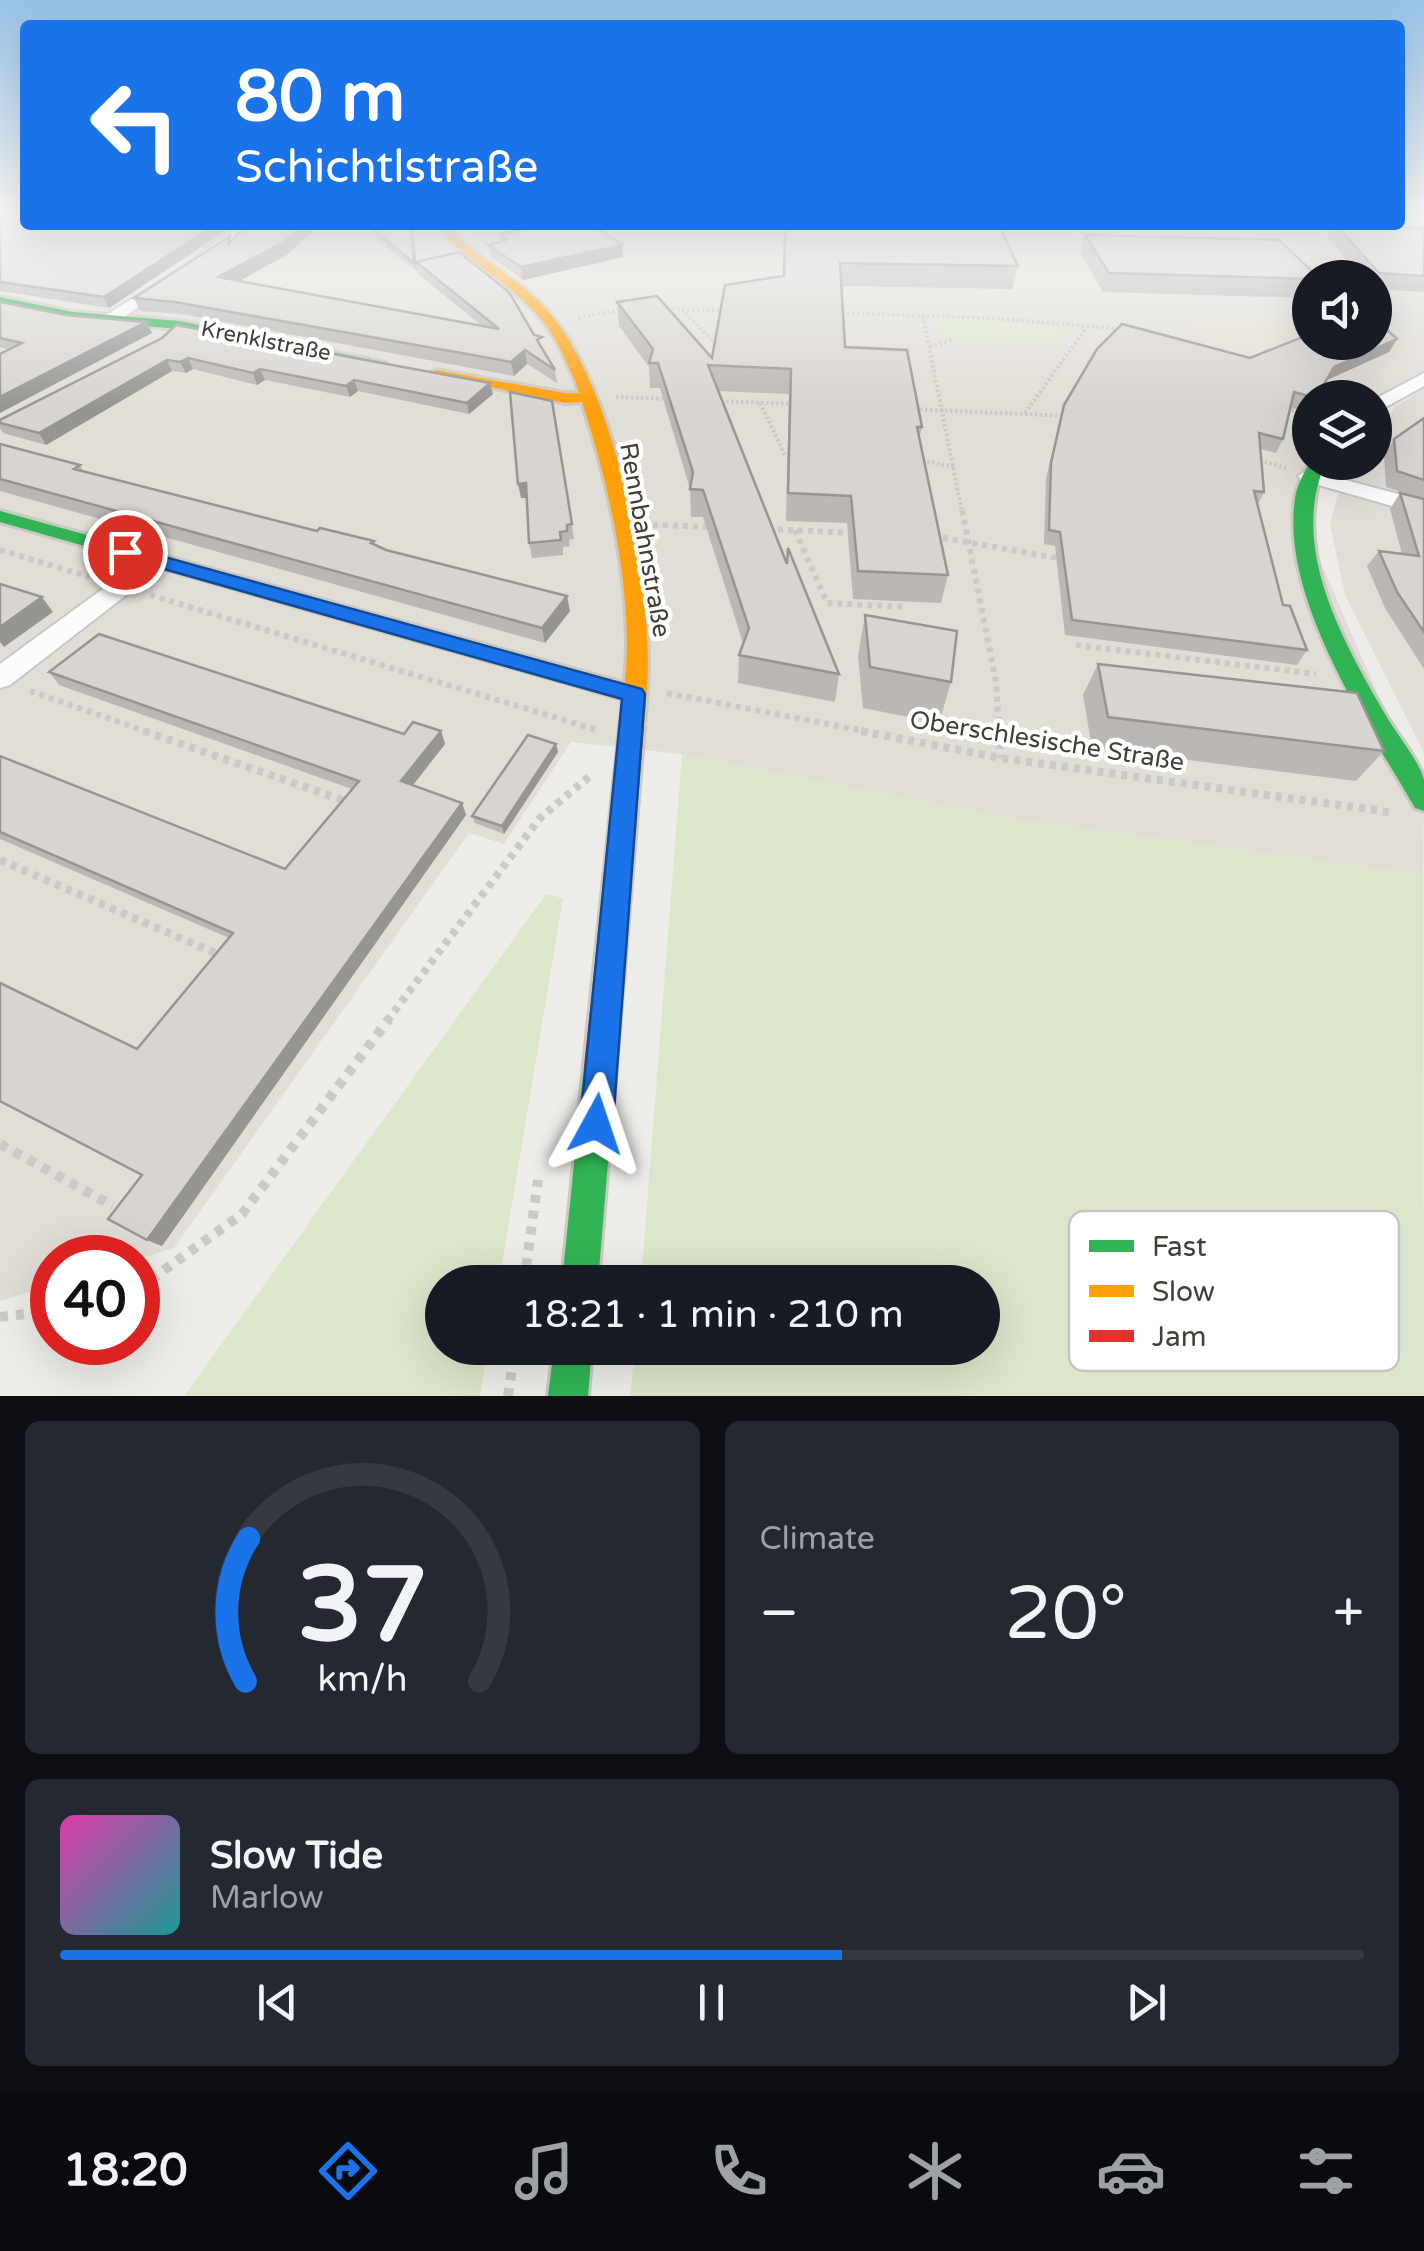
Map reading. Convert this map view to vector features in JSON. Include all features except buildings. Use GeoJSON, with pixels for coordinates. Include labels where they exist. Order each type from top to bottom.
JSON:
{"type":"FeatureCollection","features":[{"type":"Feature","properties":{"kind":"street"},"geometry":{"type":"LineString","coordinates":[[109,320],[176,277]]}},
{"type":"Feature","properties":{"kind":"street","name":"Rennbahnstraße"},"geometry":{"type":"LineString","coordinates":[[499,277],[552,323],[575,360],[589,397],[637,629],[582,1265]]}},
{"type":"Feature","properties":{"kind":"street","name":"Krenklstraße"},"geometry":{"type":"LineString","coordinates":[[0,300],[109,320],[180,325],[565,398],[589,397]]}},
{"type":"Feature","properties":{"kind":"street"},"geometry":{"type":"LineString","coordinates":[[159,341],[180,325]]}},
{"type":"Feature","properties":{"kind":"street"},"geometry":{"type":"LineString","coordinates":[[1392,397],[1424,378]]}},
{"type":"Feature","properties":{"kind":"street"},"geometry":{"type":"LineString","coordinates":[[1311,480],[1302,519],[1309,559],[1352,678],[1415,809]]}},
{"type":"Feature","properties":{"kind":"street"},"geometry":{"type":"LineString","coordinates":[[1328,480],[1338,487],[1424,508]]}},
{"type":"Feature","properties":{"kind":"street"},"geometry":{"type":"LineString","coordinates":[[0,516],[634,694]]}},
{"type":"Feature","properties":{"kind":"street"},"geometry":{"type":"LineString","coordinates":[[9,682],[157,560]]}},
{"type":"Feature","properties":{"kind":"street"},"geometry":{"type":"LineString","coordinates":[[568,1396],[571,1365]]}},
{"type":"Feature","properties":{"kind":"path"},"geometry":{"type":"LineString","coordinates":[[552,323],[640,308]]}},
{"type":"Feature","properties":{"kind":"path"},"geometry":{"type":"LineString","coordinates":[[650,308],[736,311]]}},
{"type":"Feature","properties":{"kind":"path"},"geometry":{"type":"LineString","coordinates":[[681,309],[713,346],[730,346]]}},
{"type":"Feature","properties":{"kind":"path"},"geometry":{"type":"LineString","coordinates":[[828,313],[1117,327],[1136,333]]}},
{"type":"Feature","properties":{"kind":"path"},"geometry":{"type":"LineString","coordinates":[[923,316],[996,681],[1002,758]]}},
{"type":"Feature","properties":{"kind":"path"},"geometry":{"type":"LineString","coordinates":[[1024,414],[1087,327]]}},
{"type":"Feature","properties":{"kind":"path"},"geometry":{"type":"LineString","coordinates":[[930,347],[953,338]]}},
{"type":"Feature","properties":{"kind":"path"},"geometry":{"type":"LineString","coordinates":[[589,397],[684,400]]}},
{"type":"Feature","properties":{"kind":"path"},"geometry":{"type":"LineString","coordinates":[[703,400],[797,404]]}},
{"type":"Feature","properties":{"kind":"path"},"geometry":{"type":"LineString","coordinates":[[760,403],[784,455],[802,456]]}},
{"type":"Feature","properties":{"kind":"path"},"geometry":{"type":"LineString","coordinates":[[1273,404],[1292,409]]}},
{"type":"Feature","properties":{"kind":"path"},"geometry":{"type":"LineString","coordinates":[[908,409],[1082,416]]}},
{"type":"Feature","properties":{"kind":"path"},"geometry":{"type":"LineString","coordinates":[[1246,457],[1292,465]]}},
{"type":"Feature","properties":{"kind":"path"},"geometry":{"type":"LineString","coordinates":[[907,458],[956,467]]}},
{"type":"Feature","properties":{"kind":"path"},"geometry":{"type":"LineString","coordinates":[[618,525],[719,527]]}},
{"type":"Feature","properties":{"kind":"path"},"geometry":{"type":"LineString","coordinates":[[757,529],[871,534]]}},
{"type":"Feature","properties":{"kind":"path"},"geometry":{"type":"LineString","coordinates":[[795,530],[827,602],[906,607]]}},
{"type":"Feature","properties":{"kind":"path"},"geometry":{"type":"LineString","coordinates":[[928,536],[1080,562]]}},
{"type":"Feature","properties":{"kind":"path"},"geometry":{"type":"LineString","coordinates":[[0,550],[601,731]]}},
{"type":"Feature","properties":{"kind":"path"},"geometry":{"type":"LineString","coordinates":[[1076,644],[1352,678]]}},
{"type":"Feature","properties":{"kind":"path"},"geometry":{"type":"LineString","coordinates":[[9,682],[350,803]]}},
{"type":"Feature","properties":{"kind":"path","name":"Oberschlesische Straße"},"geometry":{"type":"LineString","coordinates":[[665,692],[1002,758],[1415,809]]}},
{"type":"Feature","properties":{"kind":"path"},"geometry":{"type":"LineString","coordinates":[[160,1273],[242,1214],[540,818],[594,772]]}},
{"type":"Feature","properties":{"kind":"path"},"geometry":{"type":"LineString","coordinates":[[0,860],[230,960]]}},
{"type":"Feature","properties":{"kind":"path"},"geometry":{"type":"LineString","coordinates":[[0,1144],[113,1206]]}},
{"type":"Feature","properties":{"kind":"path"},"geometry":{"type":"LineString","coordinates":[[0,1316],[30,1313]]}},
{"type":"Feature","properties":{"kind":"path"},"geometry":{"type":"LineString","coordinates":[[508,1396],[513,1365]]}},
{"type":"Feature","properties":{"kind":"shaded area"},"geometry":{"type":"Polygon","coordinates":[[[0,277],[1292,277],[1292,360],[1392,360],[1392,277],[1424,277],[1424,372],[1392,395],[1392,380],[1292,380],[1292,480],[1307,480],[1302,519],[1424,801],[1423,875],[1006,818],[682,754],[571,742],[504,844],[469,833],[174,1248],[160,1252],[160,1235],[30,1235],[30,1292],[0,1301],[0,277]]]}},
{"type":"Feature","properties":{"kind":"shaded area"},"geometry":{"type":"Polygon","coordinates":[[[1192,319],[1292,322],[1292,360],[1376,360],[1332,380],[1200,334],[1192,319]]]}},
{"type":"Feature","properties":{"kind":"shaded area"},"geometry":{"type":"Polygon","coordinates":[[[1392,336],[1414,343],[1392,353],[1392,336]]]}},
{"type":"Feature","properties":{"kind":"shaded area"},"geometry":{"type":"Polygon","coordinates":[[[1424,388],[1424,753],[1345,595],[1330,524],[1341,480],[1392,480],[1395,407],[1424,388]]]}},
{"type":"Feature","properties":{"kind":"green space"},"geometry":{"type":"Polygon","coordinates":[[[932,316],[1051,325],[1064,336],[1055,345],[953,339],[938,330],[932,316]]]}},
{"type":"Feature","properties":{"kind":"green space"},"geometry":{"type":"Polygon","coordinates":[[[682,754],[1006,818],[1423,875],[1424,1396],[630,1396],[633,1365],[1000,1365],[1000,1265],[642,1265],[682,754]]]}},
{"type":"Feature","properties":{"kind":"green space"},"geometry":{"type":"Polygon","coordinates":[[[546,894],[563,898],[502,1265],[425,1265],[425,1365],[485,1365],[480,1396],[184,1396],[546,894]]]}},
{"type":"Feature","properties":{"kind":"traffic: fast"},"geometry":{"type":"LineString","coordinates":[[0,301],[73,316],[180,325],[379,363]]}},
{"type":"Feature","properties":{"kind":"traffic: fast"},"geometry":{"type":"LineString","coordinates":[[1310,480],[1304,498],[1304,534],[1324,614],[1363,695],[1424,801]]}},
{"type":"Feature","properties":{"kind":"traffic: fast"},"geometry":{"type":"LineString","coordinates":[[0,516],[634,694]]}},
{"type":"Feature","properties":{"kind":"traffic: fast"},"geometry":{"type":"LineString","coordinates":[[582,1265],[600,1066]]}},
{"type":"Feature","properties":{"kind":"traffic: fast"},"geometry":{"type":"LineString","coordinates":[[568,1396],[571,1365]]}},
{"type":"Feature","properties":{"kind":"traffic: slow"},"geometry":{"type":"LineString","coordinates":[[500,277],[550,321],[583,383],[597,425],[621,517],[634,602],[637,670],[632,727]]}},
{"type":"Feature","properties":{"kind":"traffic: slow"},"geometry":{"type":"LineString","coordinates":[[436,374],[565,398],[589,397]]}},
{"type":"Feature","properties":{"kind":"traffic: jam"},"geometry":{"type":"LineString","coordinates":[[600,1066],[632,727]]}},
{"type":"Feature","properties":{"kind":"route"},"geometry":{"type":"LineString","coordinates":[[125,552],[634,694],[596,1124]]}}]}
